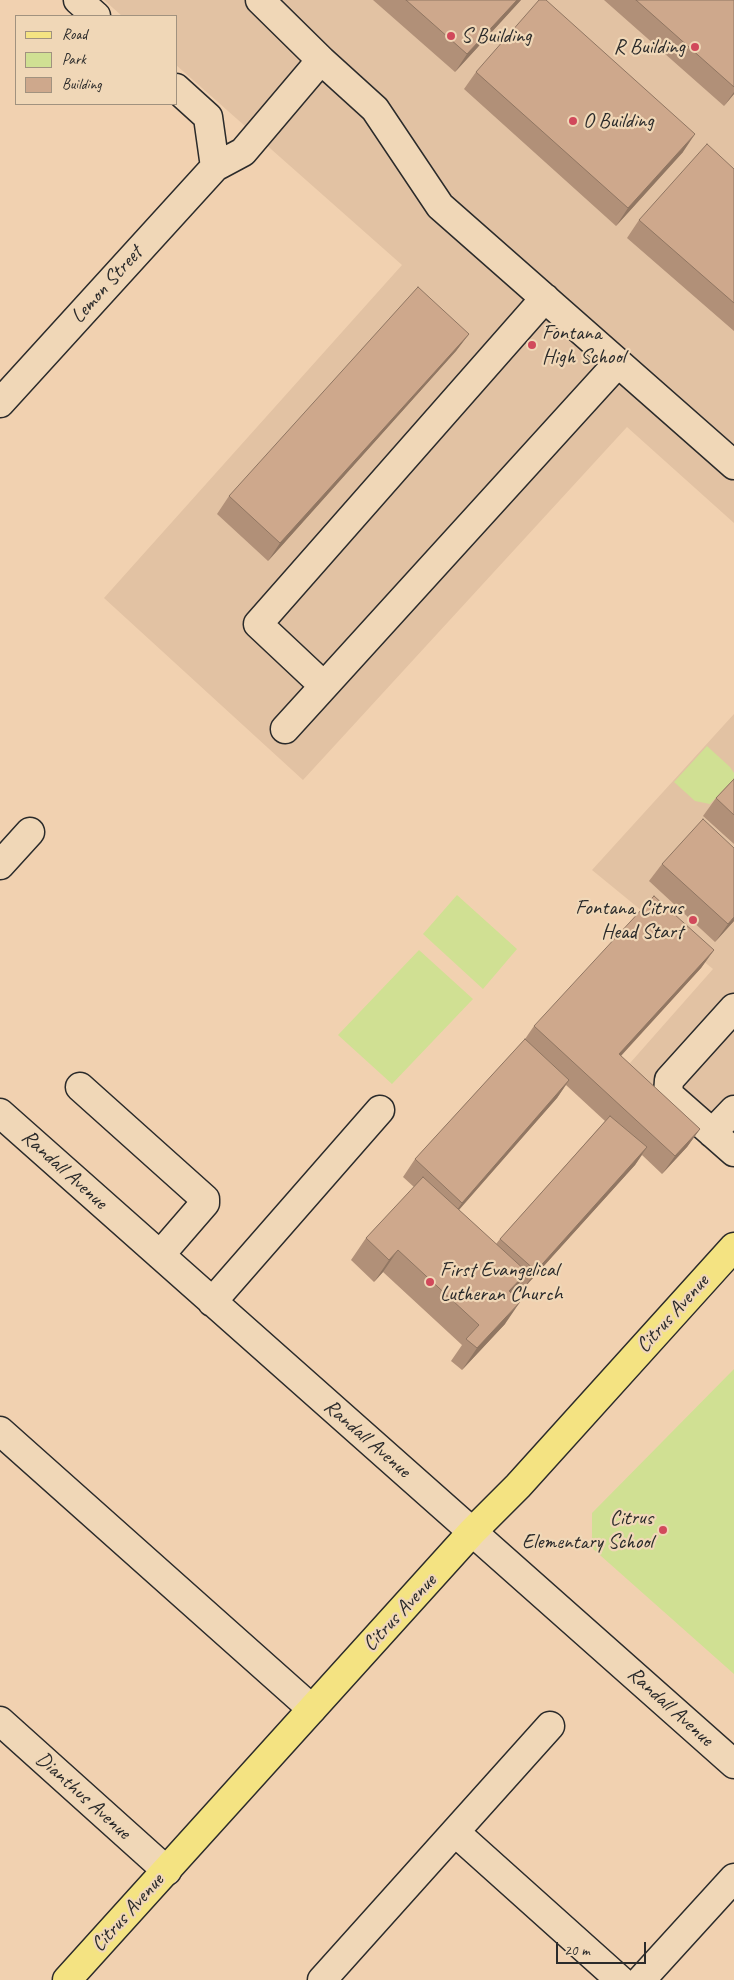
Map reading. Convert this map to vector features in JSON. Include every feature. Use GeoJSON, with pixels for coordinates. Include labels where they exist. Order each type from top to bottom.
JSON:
{"type":"FeatureCollection","features":[{"type":"Feature","properties":{"kind":"main road","name":"Citrus Avenue"},"geometry":{"type":"LineString","coordinates":[[67,1980],[472,1532],[518,1486],[734,1247]]}},
{"type":"Feature","properties":{"kind":"street"},"geometry":{"type":"LineString","coordinates":[[78,0],[95,15]]}},
{"type":"Feature","properties":{"kind":"street"},"geometry":{"type":"LineString","coordinates":[[260,0],[321,60],[375,109],[440,206],[734,466]]}},
{"type":"Feature","properties":{"kind":"street","name":"Lemon Street"},"geometry":{"type":"LineString","coordinates":[[0,403],[215,168],[243,152],[321,60]]}},
{"type":"Feature","properties":{"kind":"street"},"geometry":{"type":"LineString","coordinates":[[178,90],[208,117],[215,168]]}},
{"type":"Feature","properties":{"kind":"street"},"geometry":{"type":"LineString","coordinates":[[324,686],[258,624],[545,298]]}},
{"type":"Feature","properties":{"kind":"street"},"geometry":{"type":"LineString","coordinates":[[285,730],[618,363]]}},
{"type":"Feature","properties":{"kind":"street"},"geometry":{"type":"LineString","coordinates":[[0,865],[30,832]]}},
{"type":"Feature","properties":{"kind":"street"},"geometry":{"type":"LineString","coordinates":[[734,1008],[669,1080],[668,1094],[734,1152]]}},
{"type":"Feature","properties":{"kind":"street"},"geometry":{"type":"LineString","coordinates":[[80,1087],[205,1199],[205,1202],[160,1255]]}},
{"type":"Feature","properties":{"kind":"street"},"geometry":{"type":"LineString","coordinates":[[212,1302],[380,1110]]}},
{"type":"Feature","properties":{"kind":"street"},"geometry":{"type":"LineString","coordinates":[[712,1133],[734,1110]]}},
{"type":"Feature","properties":{"kind":"street","name":"Randall Avenue"},"geometry":{"type":"LineString","coordinates":[[0,1113],[734,1764]]}},
{"type":"Feature","properties":{"kind":"street"},"geometry":{"type":"LineString","coordinates":[[0,1431],[312,1708]]}},
{"type":"Feature","properties":{"kind":"street","name":"Dianthus Avenue"},"geometry":{"type":"LineString","coordinates":[[0,1721],[167,1871]]}},
{"type":"Feature","properties":{"kind":"street"},"geometry":{"type":"LineString","coordinates":[[322,1980],[550,1726]]}},
{"type":"Feature","properties":{"kind":"street"},"geometry":{"type":"LineString","coordinates":[[455,1832],[620,1980]]}},
{"type":"Feature","properties":{"kind":"street"},"geometry":{"type":"LineString","coordinates":[[642,1980],[734,1878]]}},
{"type":"Feature","properties":{"kind":"shaded area","name":"Fontana High School"},"geometry":{"type":"Polygon","coordinates":[[[104,0],[734,0],[734,523],[627,427],[303,780],[104,598],[402,265],[178,67],[178,15],[121,15],[104,0]]]}},
{"type":"Feature","properties":{"kind":"shaded area","name":"Fontana Citrus Head Start"},"geometry":{"type":"Polygon","coordinates":[[[734,714],[734,1160],[729,1166],[623,1071],[713,969],[592,870],[734,714]]]}},
{"type":"Feature","properties":{"kind":"green space"},"geometry":{"type":"Polygon","coordinates":[[[707,746],[734,773],[734,779],[710,804],[695,801],[674,782],[707,746]]]}},
{"type":"Feature","properties":{"kind":"green space"},"geometry":{"type":"Polygon","coordinates":[[[457,895],[517,949],[483,989],[423,934],[457,895]]]}},
{"type":"Feature","properties":{"kind":"green space"},"geometry":{"type":"Polygon","coordinates":[[[419,950],[473,999],[392,1084],[338,1035],[419,950]]]}},
{"type":"Feature","properties":{"kind":"green space","name":"Citrus Elementary School"},"geometry":{"type":"Polygon","coordinates":[[[734,1369],[734,1674],[592,1548],[592,1513],[734,1369]]]}},
{"type":"Feature","properties":{"kind":"building"},"geometry":{"type":"Polygon","coordinates":[[[406,0],[517,0],[467,54],[406,0]]]}},
{"type":"Feature","properties":{"kind":"building","name":"O Building"},"geometry":{"type":"Polygon","coordinates":[[[539,0],[546,0],[695,134],[628,208],[476,72],[539,0]]]}},
{"type":"Feature","properties":{"kind":"building"},"geometry":{"type":"Polygon","coordinates":[[[636,0],[734,0],[734,87],[636,0]]]}},
{"type":"Feature","properties":{"kind":"building"},"geometry":{"type":"Polygon","coordinates":[[[707,144],[734,169],[734,303],[639,220],[707,144]]]}},
{"type":"Feature","properties":{"kind":"building"},"geometry":{"type":"Polygon","coordinates":[[[418,287],[469,334],[280,543],[229,496],[418,287]]]}},
{"type":"Feature","properties":{"kind":"building"},"geometry":{"type":"Polygon","coordinates":[[[734,779],[734,815],[716,798],[734,779]]]}},
{"type":"Feature","properties":{"kind":"building"},"geometry":{"type":"Polygon","coordinates":[[[703,819],[734,848],[734,917],[728,924],[662,864],[703,819]]]}},
{"type":"Feature","properties":{"kind":"building"},"geometry":{"type":"Polygon","coordinates":[[[654,896],[714,950],[619,1054],[700,1129],[675,1156],[534,1026],[654,896]]]}},
{"type":"Feature","properties":{"kind":"building"},"geometry":{"type":"Polygon","coordinates":[[[525,1039],[569,1080],[462,1203],[415,1159],[525,1039]]]}},
{"type":"Feature","properties":{"kind":"building"},"geometry":{"type":"Polygon","coordinates":[[[610,1116],[647,1147],[536,1271],[500,1239],[610,1116]]]}},
{"type":"Feature","properties":{"kind":"building"},"geometry":{"type":"Polygon","coordinates":[[[423,1177],[527,1272],[509,1291],[520,1302],[477,1348],[466,1339],[479,1325],[398,1250],[389,1260],[366,1238],[423,1177]]]}},
{"type":"Feature","properties":{"kind":"place","name":"S Building"},"geometry":{"type":"Point","coordinates":[451,36]}},
{"type":"Feature","properties":{"kind":"place","name":"R Building"},"geometry":{"type":"Point","coordinates":[695,47]}},
{"type":"Feature","properties":{"kind":"place","name":"O Building"},"geometry":{"type":"Point","coordinates":[573,121]}},
{"type":"Feature","properties":{"kind":"place","name":"Fontana High School"},"geometry":{"type":"Point","coordinates":[532,345]}},
{"type":"Feature","properties":{"kind":"place","name":"Fontana Citrus Head Start"},"geometry":{"type":"Point","coordinates":[693,920]}},
{"type":"Feature","properties":{"kind":"place","name":"First Evangelical Lutheran Church"},"geometry":{"type":"Point","coordinates":[430,1282]}},
{"type":"Feature","properties":{"kind":"place","name":"Citrus Elementary School"},"geometry":{"type":"Point","coordinates":[663,1530]}}]}
